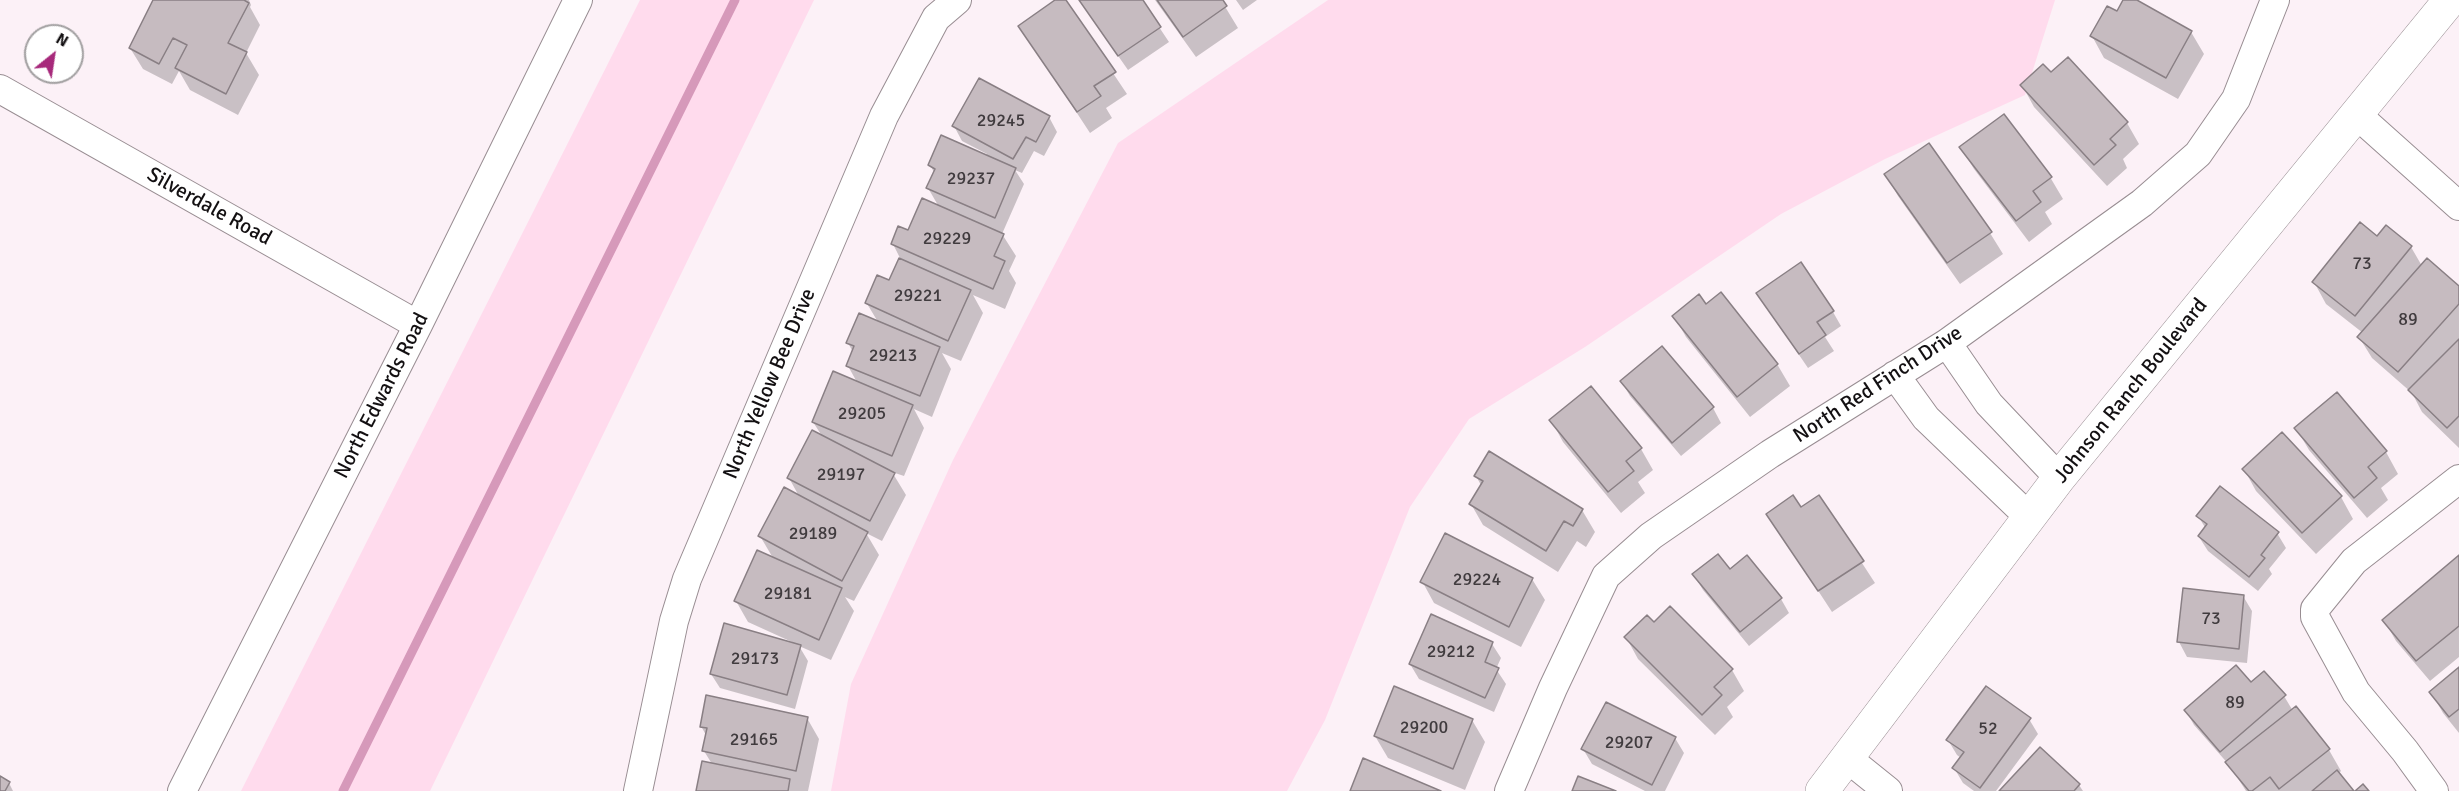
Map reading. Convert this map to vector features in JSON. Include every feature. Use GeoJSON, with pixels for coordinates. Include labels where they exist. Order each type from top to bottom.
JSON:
{"type":"FeatureCollection","features":[{"type":"Feature","properties":{"kind":"street","name":"North Edwards Road"},"geometry":{"type":"LineString","coordinates":[[182,791],[418,325],[578,0]]}},
{"type":"Feature","properties":{"kind":"street","name":"North Yellow Bee Drive"},"geometry":{"type":"LineString","coordinates":[[638,791],[674,621],[687,579],[884,116],[936,18],[957,0]]}},
{"type":"Feature","properties":{"kind":"street","name":"North Red Finch Drive"},"geometry":{"type":"LineString","coordinates":[[1509,791],[1553,688],[1606,576],[1651,536],[1770,454],[1947,342],[2142,203],[2198,154],[2236,99],[2275,0]]}},
{"type":"Feature","properties":{"kind":"street","name":"Johnson Ranch Boulevard"},"geometry":{"type":"LineString","coordinates":[[1822,791],[2059,478],[2450,0]]}},
{"type":"Feature","properties":{"kind":"street","name":"Silverdale Road"},"geometry":{"type":"LineString","coordinates":[[0,89],[418,325]]}},
{"type":"Feature","properties":{"kind":"street"},"geometry":{"type":"LineString","coordinates":[[2356,114],[2459,206]]}},
{"type":"Feature","properties":{"kind":"street"},"geometry":{"type":"LineString","coordinates":[[1947,342],[1989,404],[2059,478]]}},
{"type":"Feature","properties":{"kind":"street"},"geometry":{"type":"LineString","coordinates":[[1895,375],[1926,418],[2030,517]]}},
{"type":"Feature","properties":{"kind":"street"},"geometry":{"type":"LineString","coordinates":[[2434,791],[2405,751],[2356,692],[2315,617],[2315,609],[2354,561],[2459,479]]}},
{"type":"Feature","properties":{"kind":"street"},"geometry":{"type":"LineString","coordinates":[[1847,758],[1888,791]]}},
{"type":"Feature","properties":{"kind":"shaded area"},"geometry":{"type":"Polygon","coordinates":[[[640,0],[814,0],[430,791],[241,791],[640,0]]]}},
{"type":"Feature","properties":{"kind":"shaded area"},"geometry":{"type":"Polygon","coordinates":[[[1328,0],[2055,0],[2025,95],[1885,159],[1781,214],[1585,347],[1469,419],[1410,507],[1325,720],[1287,791],[831,791],[851,684],[953,460],[1118,143],[1328,0]]]}},
{"type":"Feature","properties":{"kind":"building"},"geometry":{"type":"Polygon","coordinates":[[[153,0],[244,0],[249,3],[228,43],[247,52],[226,94],[175,68],[187,45],[173,38],[159,64],[129,48],[153,0]]]}},
{"type":"Feature","properties":{"kind":"building"},"geometry":{"type":"Polygon","coordinates":[[[1055,0],[1066,0],[1116,72],[1094,86],[1101,96],[1077,112],[1018,26],[1055,0]]]}},
{"type":"Feature","properties":{"kind":"building"},"geometry":{"type":"Polygon","coordinates":[[[1079,0],[1143,0],[1161,27],[1118,56],[1079,0]]]}},
{"type":"Feature","properties":{"kind":"building"},"geometry":{"type":"Polygon","coordinates":[[[1157,0],[1223,0],[1227,6],[1183,37],[1157,0]]]}},
{"type":"Feature","properties":{"kind":"building"},"geometry":{"type":"Polygon","coordinates":[[[2123,0],[2137,0],[2192,31],[2166,78],[2090,36],[2107,6],[2117,11],[2123,0]]]}},
{"type":"Feature","properties":{"kind":"building"},"geometry":{"type":"Polygon","coordinates":[[[2068,57],[2128,122],[2110,139],[2116,145],[2094,165],[2020,85],[2043,64],[2051,72],[2068,57]]]}},
{"type":"Feature","properties":{"kind":"building"},"geometry":{"type":"Polygon","coordinates":[[[979,78],[1050,116],[1036,142],[1026,137],[1013,159],[952,126],[979,78]]]}},
{"type":"Feature","properties":{"kind":"building"},"geometry":{"type":"Polygon","coordinates":[[[2004,114],[2052,177],[2033,191],[2041,202],[2016,221],[1959,147],[2004,114]]]}},
{"type":"Feature","properties":{"kind":"building"},"geometry":{"type":"Polygon","coordinates":[[[941,135],[1016,168],[995,218],[926,188],[935,169],[928,165],[941,135]]]}},
{"type":"Feature","properties":{"kind":"building"},"geometry":{"type":"Polygon","coordinates":[[[1929,143],[1992,232],[1947,263],[1884,174],[1929,143]]]}},
{"type":"Feature","properties":{"kind":"building"},"geometry":{"type":"Polygon","coordinates":[[[922,198],[1004,234],[994,256],[1005,261],[993,289],[891,244],[898,226],[908,230],[922,198]]]}},
{"type":"Feature","properties":{"kind":"building"},"geometry":{"type":"Polygon","coordinates":[[[2360,222],[2377,236],[2386,225],[2412,246],[2355,316],[2312,282],[2360,222]]]}},
{"type":"Feature","properties":{"kind":"building"},"geometry":{"type":"Polygon","coordinates":[[[899,258],[971,290],[948,341],[865,303],[877,275],[889,280],[899,258]]]}},
{"type":"Feature","properties":{"kind":"building"},"geometry":{"type":"Polygon","coordinates":[[[2427,258],[2459,286],[2459,304],[2398,372],[2357,337],[2427,258]]]}},
{"type":"Feature","properties":{"kind":"building"},"geometry":{"type":"Polygon","coordinates":[[[1801,262],[1834,311],[1817,322],[1826,335],[1799,354],[1756,293],[1801,262]]]}},
{"type":"Feature","properties":{"kind":"building"},"geometry":{"type":"Polygon","coordinates":[[[1721,292],[1778,364],[1737,397],[1672,316],[1699,294],[1706,304],[1721,292]]]}},
{"type":"Feature","properties":{"kind":"building"},"geometry":{"type":"Polygon","coordinates":[[[859,313],[940,347],[920,396],[846,366],[854,346],[846,343],[859,313]]]}},
{"type":"Feature","properties":{"kind":"building"},"geometry":{"type":"Polygon","coordinates":[[[2459,339],[2459,416],[2447,428],[2408,390],[2459,339]]]}},
{"type":"Feature","properties":{"kind":"building"},"geometry":{"type":"Polygon","coordinates":[[[1662,346],[1714,407],[1672,443],[1620,381],[1662,346]]]}},
{"type":"Feature","properties":{"kind":"building"},"geometry":{"type":"Polygon","coordinates":[[[833,371],[913,405],[892,456],[812,422],[833,371]]]}},
{"type":"Feature","properties":{"kind":"building"},"geometry":{"type":"Polygon","coordinates":[[[1591,386],[1642,448],[1626,461],[1634,471],[1608,492],[1549,420],[1591,386]]]}},
{"type":"Feature","properties":{"kind":"building"},"geometry":{"type":"Polygon","coordinates":[[[2337,392],[2387,451],[2368,467],[2377,478],[2354,498],[2294,428],[2337,392]]]}},
{"type":"Feature","properties":{"kind":"building"},"geometry":{"type":"Polygon","coordinates":[[[812,430],[895,473],[870,521],[787,478],[812,430]]]}},
{"type":"Feature","properties":{"kind":"building"},"geometry":{"type":"Polygon","coordinates":[[[2282,432],[2342,496],[2302,533],[2242,469],[2282,432]]]}},
{"type":"Feature","properties":{"kind":"building"},"geometry":{"type":"Polygon","coordinates":[[[1489,451],[1583,509],[1573,526],[1564,521],[1546,551],[1469,504],[1483,481],[1474,476],[1489,451]]]}},
{"type":"Feature","properties":{"kind":"building"},"geometry":{"type":"Polygon","coordinates":[[[2220,486],[2279,532],[2261,555],[2265,558],[2249,577],[2198,536],[2207,524],[2196,516],[2220,486]]]}},
{"type":"Feature","properties":{"kind":"building"},"geometry":{"type":"Polygon","coordinates":[[[784,487],[868,532],[842,581],[758,536],[784,487]]]}},
{"type":"Feature","properties":{"kind":"building"},"geometry":{"type":"Polygon","coordinates":[[[1793,495],[1801,507],[1819,495],[1864,561],[1818,591],[1766,514],[1793,495]]]}},
{"type":"Feature","properties":{"kind":"building"},"geometry":{"type":"Polygon","coordinates":[[[1445,533],[1533,578],[1509,627],[1420,582],[1445,533]]]}},
{"type":"Feature","properties":{"kind":"building"},"geometry":{"type":"Polygon","coordinates":[[[757,550],[842,588],[819,640],[734,601],[757,550]]]}},
{"type":"Feature","properties":{"kind":"building"},"geometry":{"type":"Polygon","coordinates":[[[1718,554],[1730,569],[1747,555],[1782,598],[1740,632],[1692,574],[1718,554]]]}},
{"type":"Feature","properties":{"kind":"building"},"geometry":{"type":"Polygon","coordinates":[[[2459,555],[2459,626],[2416,661],[2382,620],[2459,555]]]}},
{"type":"Feature","properties":{"kind":"building"},"geometry":{"type":"Polygon","coordinates":[[[2183,588],[2244,595],[2239,649],[2177,642],[2183,588]]]}},
{"type":"Feature","properties":{"kind":"building"},"geometry":{"type":"Polygon","coordinates":[[[1670,606],[1733,669],[1714,687],[1722,695],[1702,715],[1624,637],[1647,615],[1654,622],[1670,606]]]}},
{"type":"Feature","properties":{"kind":"building"},"geometry":{"type":"Polygon","coordinates":[[[1431,614],[1493,642],[1485,662],[1499,668],[1485,698],[1409,664],[1431,614]]]}},
{"type":"Feature","properties":{"kind":"building"},"geometry":{"type":"Polygon","coordinates":[[[724,623],[801,645],[787,695],[710,674],[724,623]]]}},
{"type":"Feature","properties":{"kind":"building"},"geometry":{"type":"Polygon","coordinates":[[[2236,665],[2251,682],[2264,671],[2286,695],[2220,752],[2184,710],[2236,665]]]}},
{"type":"Feature","properties":{"kind":"building"},"geometry":{"type":"Polygon","coordinates":[[[2459,667],[2459,709],[2449,717],[2429,692],[2459,667]]]}},
{"type":"Feature","properties":{"kind":"building"},"geometry":{"type":"Polygon","coordinates":[[[1394,686],[1473,719],[1453,769],[1374,736],[1394,686]]]}},
{"type":"Feature","properties":{"kind":"building"},"geometry":{"type":"Polygon","coordinates":[[[1986,686],[2031,718],[1980,788],[1952,768],[1964,752],[1946,740],[1986,686]]]}},
{"type":"Feature","properties":{"kind":"building"},"geometry":{"type":"Polygon","coordinates":[[[706,695],[808,717],[796,771],[702,751],[707,728],[700,727],[706,695]]]}},
{"type":"Feature","properties":{"kind":"building"},"geometry":{"type":"Polygon","coordinates":[[[1606,702],[1676,737],[1652,785],[1581,749],[1606,702]]]}},
{"type":"Feature","properties":{"kind":"building"},"geometry":{"type":"Polygon","coordinates":[[[2296,706],[2330,749],[2279,789],[2270,777],[2249,791],[2225,762],[2296,706]]]}},
{"type":"Feature","properties":{"kind":"building"},"geometry":{"type":"Polygon","coordinates":[[[2040,747],[2080,784],[2074,791],[1999,791],[2040,747]]]}},
{"type":"Feature","properties":{"kind":"building"},"geometry":{"type":"Polygon","coordinates":[[[1363,758],[1441,791],[1350,791],[1363,758]]]}},
{"type":"Feature","properties":{"kind":"building"},"geometry":{"type":"Polygon","coordinates":[[[702,761],[790,779],[788,791],[696,791],[702,761]]]}},
{"type":"Feature","properties":{"kind":"building"},"geometry":{"type":"Polygon","coordinates":[[[2337,770],[2354,791],[2312,791],[2337,770]]]}},
{"type":"Feature","properties":{"kind":"building"},"geometry":{"type":"Polygon","coordinates":[[[0,776],[10,782],[5,791],[0,791],[0,776]]]}},
{"type":"Feature","properties":{"kind":"building"},"geometry":{"type":"Polygon","coordinates":[[[1578,776],[1616,791],[1572,791],[1578,776]]]}},
{"type":"Feature","properties":{"kind":"building"},"geometry":{"type":"Polygon","coordinates":[[[2363,784],[2369,791],[2355,791],[2363,784]]]}},
{"type":"Feature","properties":{"kind":"waterway"},"geometry":{"type":"LineString","coordinates":[[343,791],[735,0]]}}]}
